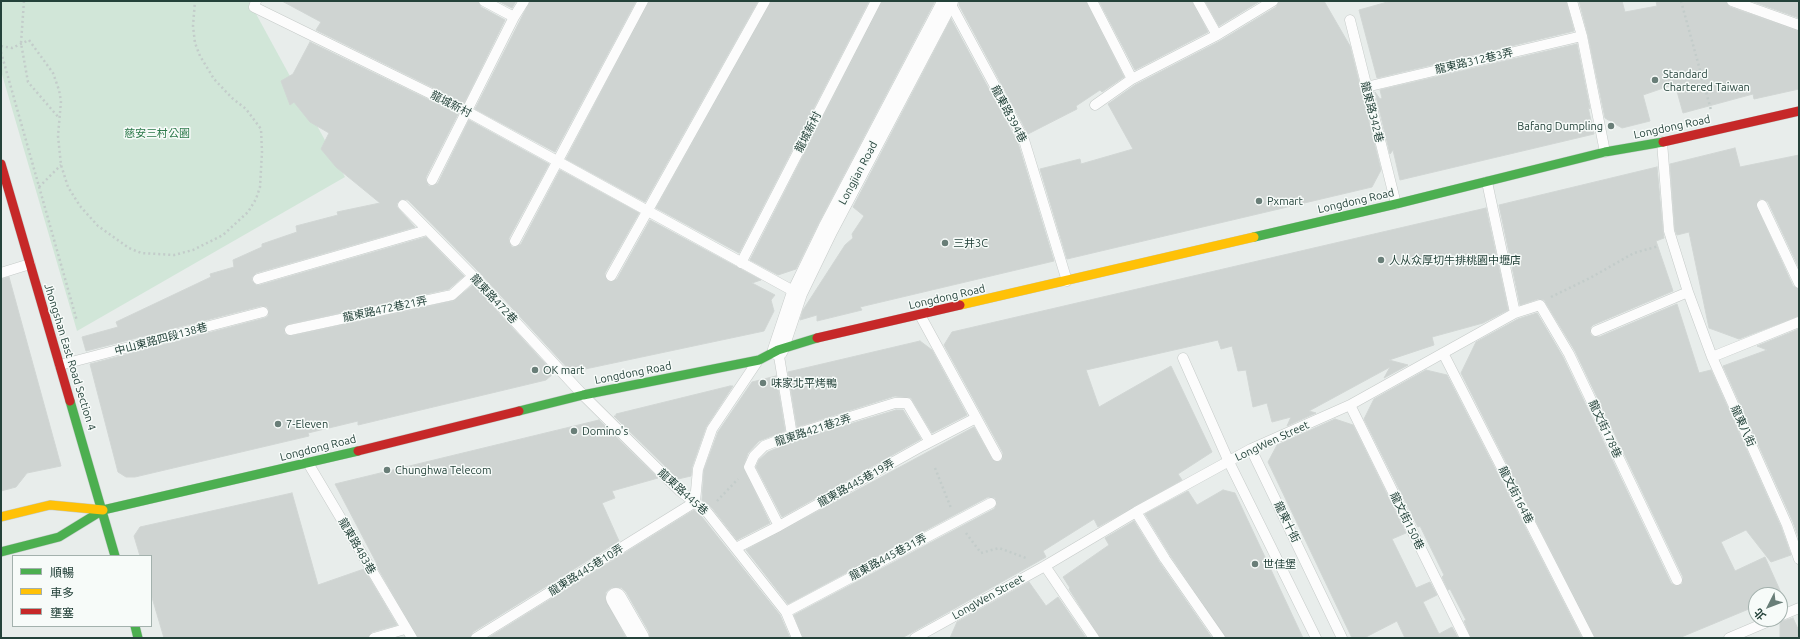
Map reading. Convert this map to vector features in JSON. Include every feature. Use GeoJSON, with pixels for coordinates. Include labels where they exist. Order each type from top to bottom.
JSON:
{"type":"FeatureCollection","features":[{"type":"Feature","properties":{"kind":"street","name":"Longjian Road"},"geometry":{"type":"LineString","coordinates":[[778,350],[797,293],[828,229],[948,1]]}},
{"type":"Feature","properties":{"kind":"street","name":"Longdong Road"},"geometry":{"type":"LineString","coordinates":[[103,510],[308,463],[584,395],[759,360],[778,350],[813,339],[1396,204],[1605,152],[1662,142],[1799,111]]}},
{"type":"Feature","properties":{"kind":"street","name":"Jhongshan East Road Section 4"},"geometry":{"type":"LineString","coordinates":[[1,164],[116,555]]}},
{"type":"Feature","properties":{"kind":"street"},"geometry":{"type":"LineString","coordinates":[[1,517],[50,505],[103,510]]}},
{"type":"Feature","properties":{"kind":"street"},"geometry":{"type":"LineString","coordinates":[[1,552],[59,537],[103,510]]}},
{"type":"Feature","properties":{"kind":"street"},"geometry":{"type":"LineString","coordinates":[[616,598],[638,638]]}},
{"type":"Feature","properties":{"kind":"street"},"geometry":{"type":"LineString","coordinates":[[135,627],[138,638]]}},
{"type":"Feature","properties":{"kind":"lane","name":"龍城新村"},"geometry":{"type":"LineString","coordinates":[[256,1],[254,7],[466,111],[797,293]]}},
{"type":"Feature","properties":{"kind":"lane"},"geometry":{"type":"LineString","coordinates":[[484,1],[514,17]]}},
{"type":"Feature","properties":{"kind":"lane"},"geometry":{"type":"LineString","coordinates":[[432,180],[514,17],[524,1]]}},
{"type":"Feature","properties":{"kind":"lane"},"geometry":{"type":"LineString","coordinates":[[515,241],[559,162],[643,1]]}},
{"type":"Feature","properties":{"kind":"lane"},"geometry":{"type":"LineString","coordinates":[[611,276],[766,1]]}},
{"type":"Feature","properties":{"kind":"lane","name":"龍城新村"},"geometry":{"type":"LineString","coordinates":[[741,263],[876,1]]}},
{"type":"Feature","properties":{"kind":"lane","name":"龍東路394巷"},"geometry":{"type":"LineString","coordinates":[[948,1],[1024,140],[1067,281]]}},
{"type":"Feature","properties":{"kind":"lane"},"geometry":{"type":"LineString","coordinates":[[1092,1],[1132,79]]}},
{"type":"Feature","properties":{"kind":"lane"},"geometry":{"type":"LineString","coordinates":[[1198,1],[1217,35]]}},
{"type":"Feature","properties":{"kind":"lane"},"geometry":{"type":"LineString","coordinates":[[1094,105],[1132,79],[1217,35],[1273,1]]}},
{"type":"Feature","properties":{"kind":"lane"},"geometry":{"type":"LineString","coordinates":[[1572,1],[1582,36],[1605,152]]}},
{"type":"Feature","properties":{"kind":"lane"},"geometry":{"type":"LineString","coordinates":[[1732,1],[1799,25]]}},
{"type":"Feature","properties":{"kind":"lane","name":"龍東路342巷"},"geometry":{"type":"LineString","coordinates":[[1350,20],[1396,204]]}},
{"type":"Feature","properties":{"kind":"lane","name":"龍東路312巷3弄"},"geometry":{"type":"LineString","coordinates":[[1366,87],[1582,36]]}},
{"type":"Feature","properties":{"kind":"lane","name":"龍東八街"},"geometry":{"type":"LineString","coordinates":[[1662,142],[1669,231],[1688,292],[1712,357],[1787,525],[1799,559]]}},
{"type":"Feature","properties":{"kind":"lane"},"geometry":{"type":"LineString","coordinates":[[1487,182],[1514,313],[1540,305]]}},
{"type":"Feature","properties":{"kind":"lane","name":"龍東路472巷"},"geometry":{"type":"LineString","coordinates":[[403,205],[584,395]]}},
{"type":"Feature","properties":{"kind":"lane"},"geometry":{"type":"LineString","coordinates":[[1762,205],[1799,283]]}},
{"type":"Feature","properties":{"kind":"lane"},"geometry":{"type":"LineString","coordinates":[[258,279],[427,230]]}},
{"type":"Feature","properties":{"kind":"lane"},"geometry":{"type":"LineString","coordinates":[[1,273],[30,264]]}},
{"type":"Feature","properties":{"kind":"lane","name":"龍東路472巷21弄"},"geometry":{"type":"LineString","coordinates":[[290,330],[452,295],[472,276]]}},
{"type":"Feature","properties":{"kind":"lane"},"geometry":{"type":"LineString","coordinates":[[1596,331],[1688,292]]}},
{"type":"Feature","properties":{"kind":"lane","name":"龍文街178巷"},"geometry":{"type":"LineString","coordinates":[[1540,305],[1569,354],[1677,580]]}},
{"type":"Feature","properties":{"kind":"lane","name":"中山東路四段138巷"},"geometry":{"type":"LineString","coordinates":[[60,365],[263,312]]}},
{"type":"Feature","properties":{"kind":"lane","name":"LongWen Street"},"geometry":{"type":"LineString","coordinates":[[917,637],[1045,566],[1136,512],[1252,449],[1350,405],[1514,313]]}},
{"type":"Feature","properties":{"kind":"lane"},"geometry":{"type":"LineString","coordinates":[[920,315],[997,456]]}},
{"type":"Feature","properties":{"kind":"lane"},"geometry":{"type":"LineString","coordinates":[[1712,357],[1799,322]]}},
{"type":"Feature","properties":{"kind":"lane"},"geometry":{"type":"LineString","coordinates":[[778,350],[792,435]]}},
{"type":"Feature","properties":{"kind":"lane","name":"龍文街164巷"},"geometry":{"type":"LineString","coordinates":[[1443,353],[1590,638]]}},
{"type":"Feature","properties":{"kind":"lane"},"geometry":{"type":"LineString","coordinates":[[1183,358],[1229,462],[1316,638]]}},
{"type":"Feature","properties":{"kind":"lane"},"geometry":{"type":"LineString","coordinates":[[695,502],[698,469],[712,430],[759,360]]}},
{"type":"Feature","properties":{"kind":"lane","name":"龍東路445巷"},"geometry":{"type":"LineString","coordinates":[[584,395],[680,491],[706,512],[786,612],[797,638]]}},
{"type":"Feature","properties":{"kind":"lane","name":"龍東路421巷2弄"},"geometry":{"type":"LineString","coordinates":[[749,467],[754,456],[764,446],[792,435],[895,403],[907,403],[930,442]]}},
{"type":"Feature","properties":{"kind":"lane","name":"龍文街150巷"},"geometry":{"type":"LineString","coordinates":[[1350,405],[1464,638]]}},
{"type":"Feature","properties":{"kind":"lane","name":"龍東路445巷19弄"},"geometry":{"type":"LineString","coordinates":[[736,548],[976,418]]}},
{"type":"Feature","properties":{"kind":"lane","name":"龍東十街"},"geometry":{"type":"LineString","coordinates":[[1252,449],[1342,638]]}},
{"type":"Feature","properties":{"kind":"lane","name":"龍東路483巷"},"geometry":{"type":"LineString","coordinates":[[308,463],[412,638]]}},
{"type":"Feature","properties":{"kind":"lane"},"geometry":{"type":"LineString","coordinates":[[749,467],[779,526]]}},
{"type":"Feature","properties":{"kind":"lane","name":"龍東路445巷10弄"},"geometry":{"type":"LineString","coordinates":[[476,638],[695,502]]}},
{"type":"Feature","properties":{"kind":"lane","name":"龍東路445巷31弄"},"geometry":{"type":"LineString","coordinates":[[786,612],[991,503]]}},
{"type":"Feature","properties":{"kind":"lane"},"geometry":{"type":"LineString","coordinates":[[1136,512],[1165,558],[1220,638]]}},
{"type":"Feature","properties":{"kind":"lane"},"geometry":{"type":"LineString","coordinates":[[1045,566],[1094,638]]}},
{"type":"Feature","properties":{"kind":"lane"},"geometry":{"type":"LineString","coordinates":[[1788,613],[1799,608]]}},
{"type":"Feature","properties":{"kind":"lane"},"geometry":{"type":"LineString","coordinates":[[1728,638],[1755,627]]}},
{"type":"Feature","properties":{"kind":"lane"},"geometry":{"type":"LineString","coordinates":[[374,638],[406,629]]}},
{"type":"Feature","properties":{"kind":"path"},"geometry":{"type":"LineString","coordinates":[[24,1],[21,43],[28,82],[60,118]]}},
{"type":"Feature","properties":{"kind":"path"},"geometry":{"type":"LineString","coordinates":[[1,46],[12,48],[29,40],[53,73],[59,90],[60,118],[58,136],[61,165],[68,187],[80,206],[98,226],[116,240],[141,253],[174,255],[193,250],[223,235],[248,212],[256,199],[260,187],[262,152],[260,129],[246,109],[232,98],[214,79],[200,56],[195,43],[193,26],[195,1]]}},
{"type":"Feature","properties":{"kind":"path"},"geometry":{"type":"LineString","coordinates":[[1681,1],[1716,130]]}},
{"type":"Feature","properties":{"kind":"path"},"geometry":{"type":"LineString","coordinates":[[1,52],[77,321]]}},
{"type":"Feature","properties":{"kind":"path"},"geometry":{"type":"LineString","coordinates":[[39,187],[61,165]]}},
{"type":"Feature","properties":{"kind":"path"},"geometry":{"type":"LineString","coordinates":[[1540,305],[1546,299],[1590,278],[1634,253],[1673,242]]}},
{"type":"Feature","properties":{"kind":"path"},"geometry":{"type":"LineString","coordinates":[[706,512],[749,467]]}},
{"type":"Feature","properties":{"kind":"path"},"geometry":{"type":"LineString","coordinates":[[935,468],[957,521],[980,553],[999,548],[1045,566]]}},
{"type":"Feature","properties":{"kind":"green space","name":"慈安三村公園"},"geometry":{"type":"Polygon","coordinates":[[[1,1],[249,1],[345,177],[77,331],[1,71],[1,1]]]}},
{"type":"Feature","properties":{"kind":"building"},"geometry":{"type":"Polygon","coordinates":[[[282,1],[478,1],[481,7],[505,20],[464,103],[316,30],[321,22],[282,1]]]}},
{"type":"Feature","properties":{"kind":"building"},"geometry":{"type":"Polygon","coordinates":[[[498,1],[516,1],[512,8],[498,1]]]}},
{"type":"Feature","properties":{"kind":"building"},"geometry":{"type":"Polygon","coordinates":[[[530,1],[636,1],[555,152],[475,109],[530,1]]]}},
{"type":"Feature","properties":{"kind":"building"},"geometry":{"type":"Polygon","coordinates":[[[649,1],[758,1],[645,202],[566,159],[649,1]]]}},
{"type":"Feature","properties":{"kind":"building"},"geometry":{"type":"Polygon","coordinates":[[[771,1],[869,1],[739,253],[656,208],[771,1]]]}},
{"type":"Feature","properties":{"kind":"building"},"geometry":{"type":"Polygon","coordinates":[[[882,1],[935,1],[796,269],[778,275],[750,260],[882,1]]]}},
{"type":"Feature","properties":{"kind":"building"},"geometry":{"type":"Polygon","coordinates":[[[959,1],[1086,1],[1124,77],[1102,92],[1100,90],[1076,106],[1077,109],[1028,134],[959,5],[959,1]]]}},
{"type":"Feature","properties":{"kind":"building"},"geometry":{"type":"Polygon","coordinates":[[[1099,1],[1192,1],[1208,32],[1135,70],[1099,1]]]}},
{"type":"Feature","properties":{"kind":"building"},"geometry":{"type":"Polygon","coordinates":[[[1205,1],[1260,1],[1219,26],[1205,1]]]}},
{"type":"Feature","properties":{"kind":"building"},"geometry":{"type":"Polygon","coordinates":[[[1279,1],[1324,1],[1350,46],[1381,170],[1372,187],[1067,259],[1040,169],[1080,159],[1081,164],[1133,149],[1108,104],[1135,85],[1220,41],[1276,7],[1279,1]]]}},
{"type":"Feature","properties":{"kind":"building"},"geometry":{"type":"Polygon","coordinates":[[[1391,1],[1566,1],[1574,31],[1377,78],[1359,10],[1391,1]]]}},
{"type":"Feature","properties":{"kind":"building"},"geometry":{"type":"Polygon","coordinates":[[[1579,1],[1622,1],[1625,12],[1657,6],[1656,1],[1726,1],[1730,7],[1799,31],[1799,89],[1754,99],[1753,94],[1683,113],[1675,84],[1643,95],[1650,121],[1622,128],[1605,118],[1588,35],[1579,1]]]}},
{"type":"Feature","properties":{"kind":"building"},"geometry":{"type":"Polygon","coordinates":[[[1751,1],[1799,1],[1799,18],[1751,1]]]}},
{"type":"Feature","properties":{"kind":"building"},"geometry":{"type":"Polygon","coordinates":[[[951,19],[1018,143],[1054,261],[860,307],[862,310],[817,321],[817,315],[800,320],[803,310],[845,245],[853,238],[852,234],[864,216],[853,207],[951,19]]]}},
{"type":"Feature","properties":{"kind":"building"},"geometry":{"type":"Polygon","coordinates":[[[310,42],[458,114],[426,177],[426,181],[429,186],[433,186],[438,183],[469,120],[549,164],[509,238],[509,242],[512,247],[516,247],[521,244],[560,170],[639,213],[605,273],[608,281],[611,282],[617,279],[650,220],[761,280],[752,283],[775,295],[771,300],[774,311],[764,331],[571,372],[478,271],[408,200],[402,199],[397,203],[397,207],[415,227],[256,273],[252,277],[252,281],[256,285],[260,285],[426,237],[464,276],[449,289],[289,324],[284,328],[285,334],[291,336],[453,301],[473,285],[554,373],[546,380],[358,425],[358,421],[308,433],[309,436],[135,477],[126,477],[118,472],[90,364],[265,318],[268,316],[269,311],[267,307],[261,306],[86,351],[82,337],[118,327],[116,322],[211,277],[210,274],[234,267],[233,260],[262,247],[262,244],[297,232],[296,226],[338,215],[337,212],[380,203],[336,167],[321,149],[329,133],[310,122],[294,102],[290,105],[281,81],[293,74],[310,42]]]}},
{"type":"Feature","properties":{"kind":"building"},"geometry":{"type":"Polygon","coordinates":[[[1577,44],[1594,134],[1400,180],[1393,150],[1390,154],[1375,92],[1380,99],[1382,98],[1380,90],[1577,44]]]}},
{"type":"Feature","properties":{"kind":"building"},"geometry":{"type":"Polygon","coordinates":[[[1735,148],[1740,167],[1799,155],[1799,268],[1768,202],[1760,199],[1756,205],[1793,286],[1799,289],[1799,316],[1739,339],[1709,328],[1689,232],[1677,235],[1675,230],[1670,164],[1735,148]]]}},
{"type":"Feature","properties":{"kind":"building"},"geometry":{"type":"Polygon","coordinates":[[[1657,167],[1664,238],[1656,241],[1673,291],[1593,325],[1590,333],[1592,336],[1599,337],[1677,304],[1699,373],[1711,370],[1781,527],[1791,555],[1771,562],[1746,530],[1721,542],[1735,571],[1765,557],[1778,587],[1748,587],[1748,609],[1679,638],[1595,638],[1461,373],[1476,342],[1518,319],[1537,313],[1563,357],[1671,583],[1676,586],[1682,584],[1683,577],[1575,351],[1544,300],[1538,299],[1520,305],[1499,205],[1657,167]]]}},
{"type":"Feature","properties":{"kind":"building"},"geometry":{"type":"Polygon","coordinates":[[[1486,208],[1508,310],[1483,323],[1432,337],[1434,345],[1389,360],[1408,365],[1384,378],[1390,367],[1309,411],[1316,413],[1287,426],[1291,417],[1272,422],[1267,403],[1253,407],[1246,370],[1238,371],[1232,346],[1221,349],[1218,340],[1086,370],[1099,407],[1171,366],[1212,452],[1178,474],[1182,480],[1098,527],[1094,519],[1043,551],[1046,557],[902,638],[803,638],[794,615],[994,509],[997,504],[995,498],[988,497],[788,604],[746,550],[974,427],[992,459],[997,462],[1002,460],[1003,453],[944,345],[952,332],[1486,208]]]}},
{"type":"Feature","properties":{"kind":"building"},"geometry":{"type":"Polygon","coordinates":[[[9,277],[61,466],[27,473],[16,487],[1,491],[1,279],[9,277]]]}},
{"type":"Feature","properties":{"kind":"building"},"geometry":{"type":"Polygon","coordinates":[[[1799,329],[1799,539],[1793,522],[1723,366],[1767,350],[1757,346],[1799,329]]]}},
{"type":"Feature","properties":{"kind":"building"},"geometry":{"type":"Polygon","coordinates":[[[920,341],[932,350],[967,415],[932,433],[911,398],[895,396],[797,427],[788,372],[920,341]]]}},
{"type":"Feature","properties":{"kind":"building"},"geometry":{"type":"Polygon","coordinates":[[[1426,370],[1447,375],[1582,638],[1471,638],[1464,621],[1466,620],[1450,589],[1448,590],[1442,577],[1444,575],[1420,526],[1418,527],[1364,419],[1374,399],[1426,370]]]}},
{"type":"Feature","properties":{"kind":"building"},"geometry":{"type":"Polygon","coordinates":[[[776,376],[785,431],[759,441],[748,453],[743,467],[770,523],[737,540],[712,508],[702,500],[704,470],[718,432],[752,382],[776,376]]]}},
{"type":"Feature","properties":{"kind":"building"},"geometry":{"type":"Polygon","coordinates":[[[733,386],[706,427],[692,467],[691,476],[678,479],[614,416],[616,416],[616,414],[733,386]]]}},
{"type":"Feature","properties":{"kind":"building"},"geometry":{"type":"Polygon","coordinates":[[[896,410],[903,410],[921,439],[782,517],[756,467],[759,460],[768,452],[794,441],[896,410]]]}},
{"type":"Feature","properties":{"kind":"building"},"geometry":{"type":"Polygon","coordinates":[[[1335,419],[1353,425],[1406,533],[1392,539],[1416,588],[1430,582],[1437,595],[1423,602],[1439,634],[1452,627],[1458,638],[1405,638],[1397,621],[1364,638],[1352,638],[1268,462],[1277,445],[1335,419]]]}},
{"type":"Feature","properties":{"kind":"building"},"geometry":{"type":"Polygon","coordinates":[[[599,420],[658,478],[612,491],[615,498],[602,503],[619,541],[473,632],[470,638],[418,638],[376,565],[377,564],[335,484],[599,420]]]}},
{"type":"Feature","properties":{"kind":"building"},"geometry":{"type":"Polygon","coordinates":[[[1223,490],[1235,493],[1303,638],[1226,638],[1170,555],[1145,514],[1188,491],[1197,505],[1223,490]]]}},
{"type":"Feature","properties":{"kind":"building"},"geometry":{"type":"Polygon","coordinates":[[[292,493],[318,585],[364,569],[397,625],[372,632],[368,638],[164,638],[152,597],[152,555],[140,555],[134,536],[140,527],[292,493]]]}},
{"type":"Feature","properties":{"kind":"building"},"geometry":{"type":"Polygon","coordinates":[[[694,510],[702,517],[780,615],[790,638],[650,638],[649,632],[626,592],[622,588],[616,587],[611,588],[606,592],[605,598],[626,638],[488,638],[694,510]]]}},
{"type":"Feature","properties":{"kind":"building"},"geometry":{"type":"Polygon","coordinates":[[[1134,521],[1160,563],[1212,638],[1100,638],[1063,577],[1109,545],[1105,538],[1134,521]]]}},
{"type":"Feature","properties":{"kind":"building"},"geometry":{"type":"Polygon","coordinates":[[[1029,582],[1046,606],[1058,597],[1086,638],[950,638],[957,622],[1029,582]]]}},
{"type":"Feature","properties":{"kind":"building"},"geometry":{"type":"Polygon","coordinates":[[[1793,618],[1799,631],[1799,638],[1780,638],[1780,627],[1788,627],[1788,620],[1793,618]]]}},
{"type":"Feature","properties":{"kind":"traffic: fast"},"geometry":{"type":"LineString","coordinates":[[1254,237],[1396,204],[1605,152],[1663,142]]}},
{"type":"Feature","properties":{"kind":"traffic: fast"},"geometry":{"type":"LineString","coordinates":[[519,411],[583,395],[759,360],[778,350],[817,338]]}},
{"type":"Feature","properties":{"kind":"traffic: fast"},"geometry":{"type":"LineString","coordinates":[[70,401],[115,555]]}},
{"type":"Feature","properties":{"kind":"traffic: fast"},"geometry":{"type":"LineString","coordinates":[[1,552],[59,537],[103,510],[358,451]]}},
{"type":"Feature","properties":{"kind":"traffic: fast"},"geometry":{"type":"LineString","coordinates":[[135,627],[138,638]]}},
{"type":"Feature","properties":{"kind":"traffic: slow"},"geometry":{"type":"LineString","coordinates":[[960,305],[1254,237]]}},
{"type":"Feature","properties":{"kind":"traffic: slow"},"geometry":{"type":"LineString","coordinates":[[1,517],[50,505],[103,510]]}},
{"type":"Feature","properties":{"kind":"traffic: jam"},"geometry":{"type":"LineString","coordinates":[[1663,142],[1799,111]]}},
{"type":"Feature","properties":{"kind":"traffic: jam"},"geometry":{"type":"LineString","coordinates":[[1,164],[70,401]]}},
{"type":"Feature","properties":{"kind":"traffic: jam"},"geometry":{"type":"LineString","coordinates":[[817,338],[960,305]]}},
{"type":"Feature","properties":{"kind":"traffic: jam"},"geometry":{"type":"LineString","coordinates":[[358,451],[519,411]]}},
{"type":"Feature","properties":{"kind":"place","name":"Standard Chartered Taiwan"},"geometry":{"type":"Point","coordinates":[1655,80]}},
{"type":"Feature","properties":{"kind":"place","name":"Bafang Dumpling"},"geometry":{"type":"Point","coordinates":[1611,126]}},
{"type":"Feature","properties":{"kind":"place","name":"Pxmart"},"geometry":{"type":"Point","coordinates":[1259,201]}},
{"type":"Feature","properties":{"kind":"place","name":"三井3C"},"geometry":{"type":"Point","coordinates":[945,243]}},
{"type":"Feature","properties":{"kind":"place","name":"人从众厚切牛排桃園中壢店"},"geometry":{"type":"Point","coordinates":[1381,260]}},
{"type":"Feature","properties":{"kind":"place","name":"OK mart"},"geometry":{"type":"Point","coordinates":[535,370]}},
{"type":"Feature","properties":{"kind":"place","name":"味家北平烤鴨"},"geometry":{"type":"Point","coordinates":[763,383]}},
{"type":"Feature","properties":{"kind":"place","name":"7-Eleven"},"geometry":{"type":"Point","coordinates":[278,424]}},
{"type":"Feature","properties":{"kind":"place","name":"Domino's"},"geometry":{"type":"Point","coordinates":[574,431]}},
{"type":"Feature","properties":{"kind":"place","name":"Chunghwa Telecom"},"geometry":{"type":"Point","coordinates":[387,470]}},
{"type":"Feature","properties":{"kind":"place","name":"世佳堡"},"geometry":{"type":"Point","coordinates":[1255,564]}}]}
